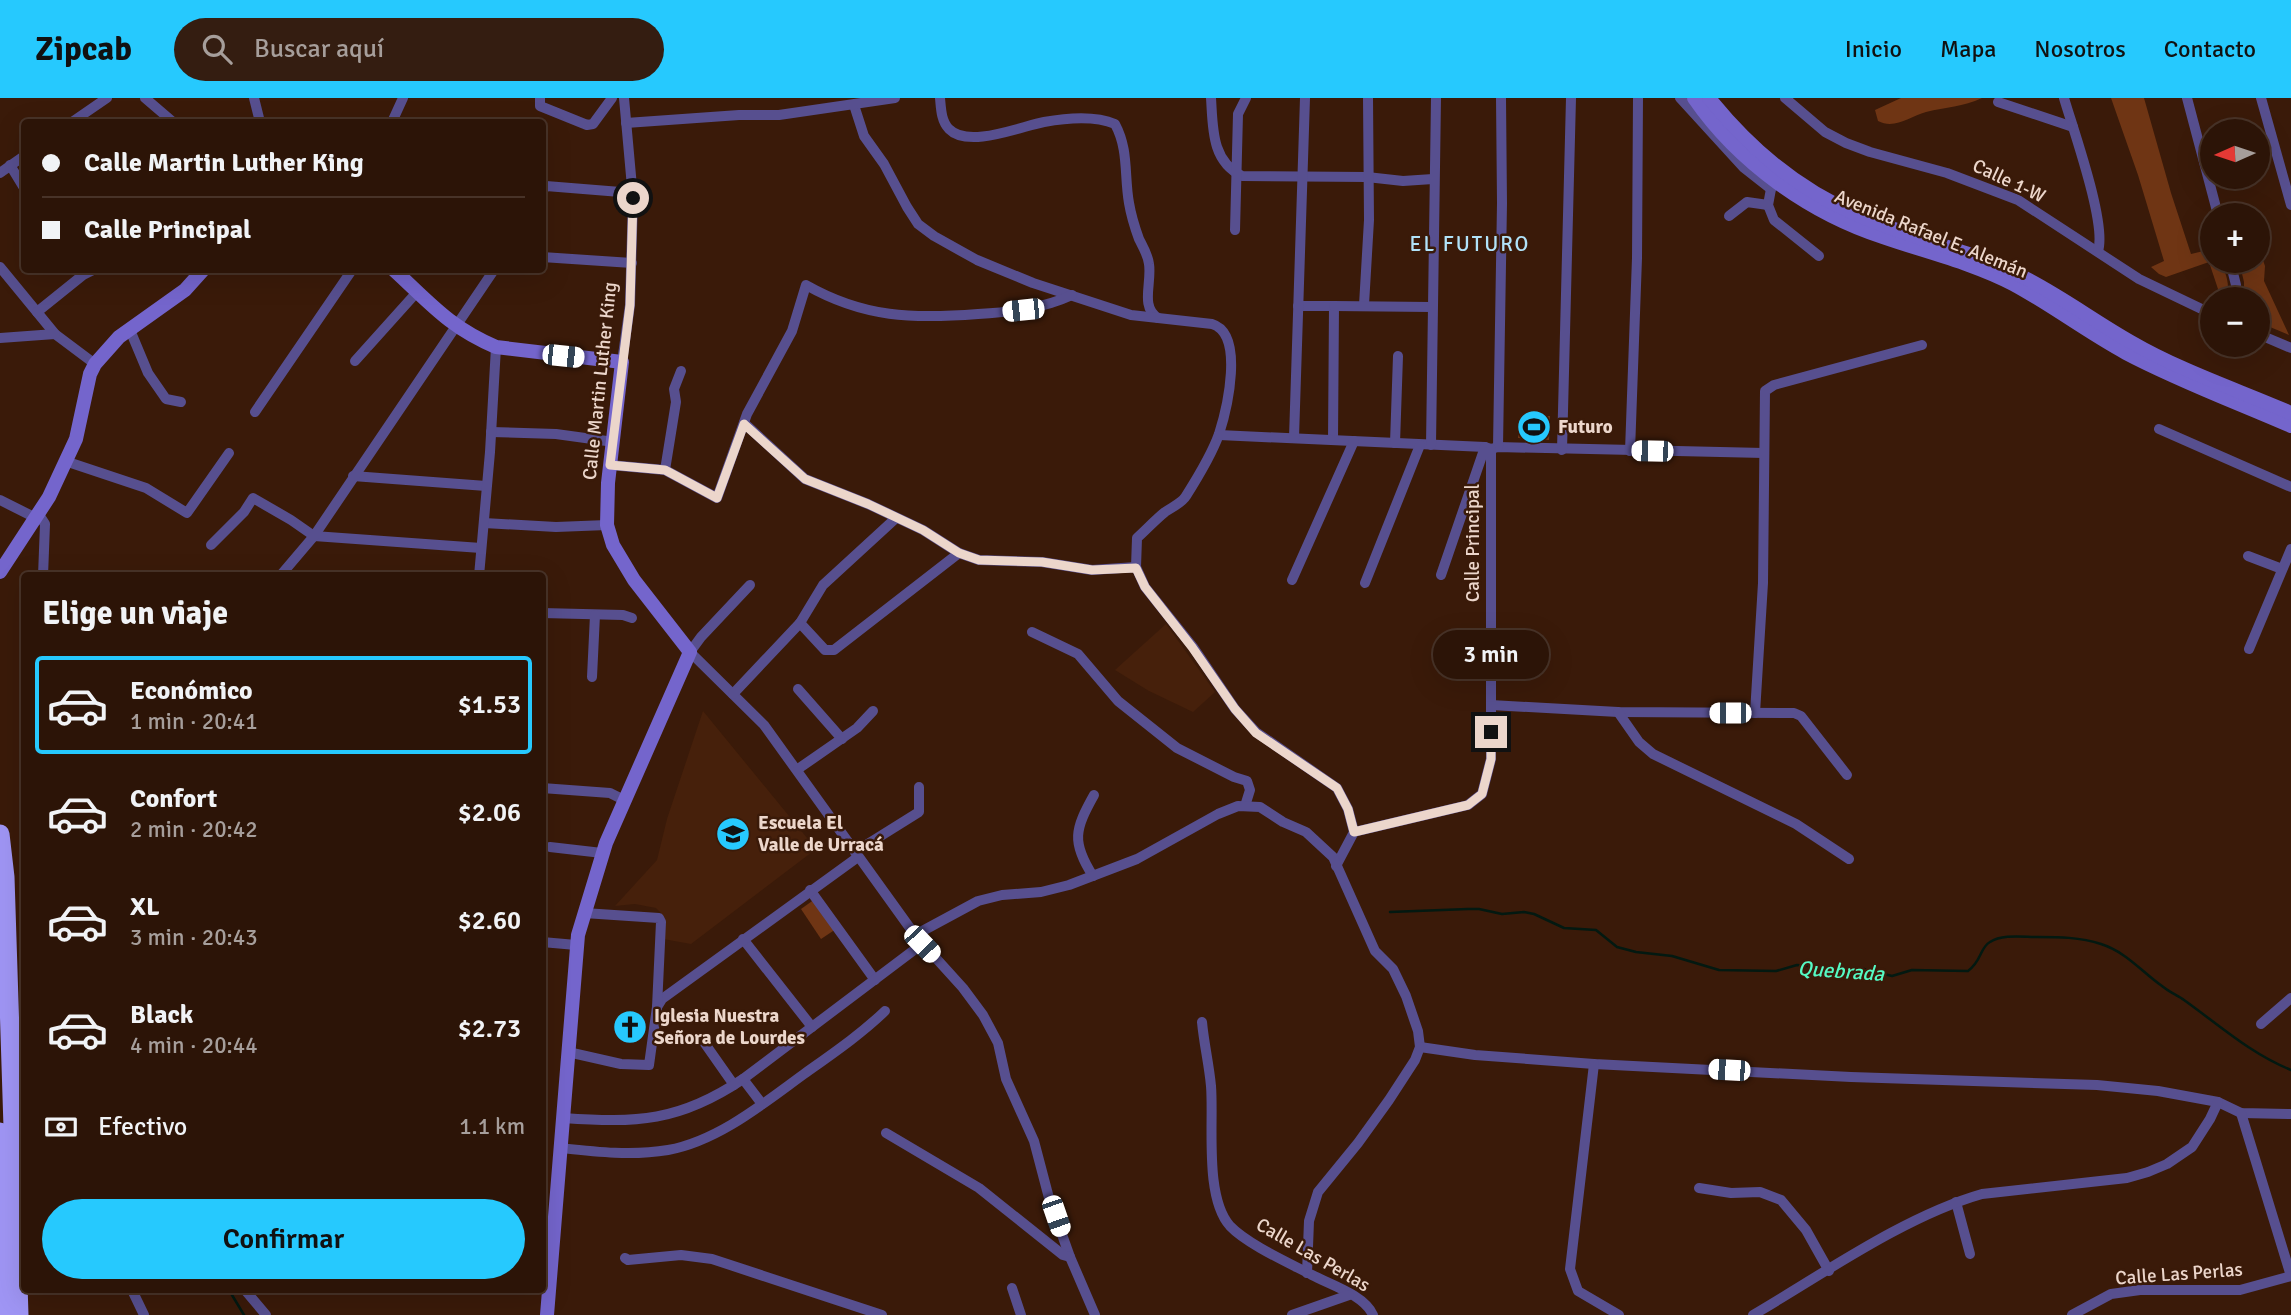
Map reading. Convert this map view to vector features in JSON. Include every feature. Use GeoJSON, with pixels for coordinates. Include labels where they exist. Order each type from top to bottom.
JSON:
{"type":"FeatureCollection","features":[{"type":"Feature","properties":{"kind":"highway"},"geometry":{"type":"LineString","coordinates":[[0,834],[5,877],[19,1315]]}},
{"type":"Feature","properties":{"kind":"highway"},"geometry":{"type":"LineString","coordinates":[[0,1132],[5,1315]]}},
{"type":"Feature","properties":{"kind":"street"},"geometry":{"type":"LineString","coordinates":[[76,119],[107,98]]}},
{"type":"Feature","properties":{"kind":"street"},"geometry":{"type":"LineString","coordinates":[[145,98],[170,119]]}},
{"type":"Feature","properties":{"kind":"street"},"geometry":{"type":"LineString","coordinates":[[254,98],[259,119]]}},
{"type":"Feature","properties":{"kind":"street"},"geometry":{"type":"LineString","coordinates":[[393,119],[403,98]]}},
{"type":"Feature","properties":{"kind":"street"},"geometry":{"type":"LineString","coordinates":[[540,98],[540,106],[587,125],[593,124],[612,98]]}},
{"type":"Feature","properties":{"kind":"street","name":"Calle Martin Luther King"},"geometry":{"type":"LineString","coordinates":[[624,98],[633,193],[632,263],[630,305],[610,465],[607,525],[614,545],[634,580],[690,652],[764,725],[915,936],[963,988],[983,1015],[998,1043],[1006,1079],[1034,1141],[1049,1198],[1095,1315]]}},
{"type":"Feature","properties":{"kind":"street"},"geometry":{"type":"LineString","coordinates":[[626,123],[779,115],[895,98]]}},
{"type":"Feature","properties":{"kind":"street"},"geometry":{"type":"LineString","coordinates":[[940,98],[942,117],[950,130],[963,136],[1002,133],[1044,122],[1066,120],[1098,119],[1115,124],[1122,138],[1127,160],[1129,203],[1150,267],[1148,307],[1151,314],[1159,319]]}},
{"type":"Feature","properties":{"kind":"street"},"geometry":{"type":"LineString","coordinates":[[1211,98],[1214,144],[1236,174],[1302,178],[1367,177],[1403,181],[1433,179]]}},
{"type":"Feature","properties":{"kind":"street"},"geometry":{"type":"LineString","coordinates":[[1235,230],[1238,114],[1241,103],[1246,98]]}},
{"type":"Feature","properties":{"kind":"street"},"geometry":{"type":"LineString","coordinates":[[1294,438],[1305,98]]}},
{"type":"Feature","properties":{"kind":"street"},"geometry":{"type":"LineString","coordinates":[[1364,305],[1369,220],[1368,98]]}},
{"type":"Feature","properties":{"kind":"street"},"geometry":{"type":"LineString","coordinates":[[1365,583],[1425,445],[1436,98]]}},
{"type":"Feature","properties":{"kind":"street","name":"Calle Principal"},"geometry":{"type":"LineString","coordinates":[[1354,832],[1468,805],[1482,794],[1491,759],[1491,447],[1502,202],[1501,98]]}},
{"type":"Feature","properties":{"kind":"street"},"geometry":{"type":"LineString","coordinates":[[1562,450],[1571,98]]}},
{"type":"Feature","properties":{"kind":"street"},"geometry":{"type":"LineString","coordinates":[[1630,451],[1637,258],[1638,98]]}},
{"type":"Feature","properties":{"kind":"street"},"geometry":{"type":"LineString","coordinates":[[1680,98],[1743,167],[1774,186],[1768,205],[1774,220],[1819,256]]}},
{"type":"Feature","properties":{"kind":"street","name":"Avenida Rafael E. Alemán"},"geometry":{"type":"LineString","coordinates":[[1694,98],[1774,186],[1852,226],[2011,283],[2126,354],[2291,426]]}},
{"type":"Feature","properties":{"kind":"street","name":"Avenida Rafael E. Alemán"},"geometry":{"type":"LineString","coordinates":[[1709,98],[1761,155],[1824,198],[1857,215],[1974,255],[2016,273],[2132,343],[2291,413]]}},
{"type":"Feature","properties":{"kind":"street","name":"Calle 1-W"},"geometry":{"type":"LineString","coordinates":[[1785,98],[1825,132],[1846,143],[1947,173],[2018,200],[2139,279],[2200,308]]}},
{"type":"Feature","properties":{"kind":"street"},"geometry":{"type":"LineString","coordinates":[[2064,98],[2099,219],[2101,243],[2098,251]]}},
{"type":"Feature","properties":{"kind":"street"},"geometry":{"type":"LineString","coordinates":[[2187,98],[2215,203]]}},
{"type":"Feature","properties":{"kind":"street"},"geometry":{"type":"LineString","coordinates":[[2261,98],[2291,205]]}},
{"type":"Feature","properties":{"kind":"street"},"geometry":{"type":"LineString","coordinates":[[1998,102],[2073,127]]}},
{"type":"Feature","properties":{"kind":"street"},"geometry":{"type":"LineString","coordinates":[[854,103],[864,136],[884,164],[918,224],[934,236],[977,260],[1130,315],[1212,324],[1227,335],[1231,363],[1228,395],[1219,435],[1185,499],[1163,514],[1137,538],[1136,568],[1145,587],[1192,647],[1235,709],[1256,733],[1337,788],[1348,809],[1354,832],[1336,866]]}},
{"type":"Feature","properties":{"kind":"street"},"geometry":{"type":"LineString","coordinates":[[0,173],[21,158]]}},
{"type":"Feature","properties":{"kind":"street"},"geometry":{"type":"LineString","coordinates":[[10,165],[21,183]]}},
{"type":"Feature","properties":{"kind":"street"},"geometry":{"type":"LineString","coordinates":[[546,186],[633,193]]}},
{"type":"Feature","properties":{"kind":"street"},"geometry":{"type":"LineString","coordinates":[[1729,216],[1747,202],[1768,205]]}},
{"type":"Feature","properties":{"kind":"street"},"geometry":{"type":"LineString","coordinates":[[546,257],[632,263]]}},
{"type":"Feature","properties":{"kind":"street"},"geometry":{"type":"LineString","coordinates":[[0,267],[55,334],[95,364]]}},
{"type":"Feature","properties":{"kind":"street"},"geometry":{"type":"LineString","coordinates":[[37,313],[83,273]]}},
{"type":"Feature","properties":{"kind":"street"},"geometry":{"type":"LineString","coordinates":[[0,572],[48,498],[76,439],[90,374],[95,364],[111,345],[185,290],[200,273]]}},
{"type":"Feature","properties":{"kind":"street"},"geometry":{"type":"LineString","coordinates":[[255,412],[350,273]]}},
{"type":"Feature","properties":{"kind":"street"},"geometry":{"type":"LineString","coordinates":[[397,273],[436,312],[496,347],[622,362]]}},
{"type":"Feature","properties":{"kind":"street"},"geometry":{"type":"LineString","coordinates":[[283,572],[314,536],[492,273]]}},
{"type":"Feature","properties":{"kind":"street"},"geometry":{"type":"LineString","coordinates":[[610,465],[665,470],[717,498],[752,404],[792,331],[806,285],[819,293],[865,309],[911,318],[1023,310],[1054,303],[1072,295]]}},
{"type":"Feature","properties":{"kind":"street"},"geometry":{"type":"LineString","coordinates":[[355,360],[417,292]]}},
{"type":"Feature","properties":{"kind":"street"},"geometry":{"type":"LineString","coordinates":[[1298,306],[1431,307]]}},
{"type":"Feature","properties":{"kind":"street"},"geometry":{"type":"LineString","coordinates":[[1333,440],[1334,306]]}},
{"type":"Feature","properties":{"kind":"street"},"geometry":{"type":"LineString","coordinates":[[130,330],[148,373],[166,398],[181,402]]}},
{"type":"Feature","properties":{"kind":"street"},"geometry":{"type":"LineString","coordinates":[[0,338],[55,334]]}},
{"type":"Feature","properties":{"kind":"street"},"geometry":{"type":"LineString","coordinates":[[2270,339],[2291,348]]}},
{"type":"Feature","properties":{"kind":"street"},"geometry":{"type":"LineString","coordinates":[[1755,713],[1763,583],[1765,391],[1774,385],[1922,345]]}},
{"type":"Feature","properties":{"kind":"street"},"geometry":{"type":"LineString","coordinates":[[479,572],[496,347]]}},
{"type":"Feature","properties":{"kind":"street"},"geometry":{"type":"LineString","coordinates":[[1395,443],[1398,356]]}},
{"type":"Feature","properties":{"kind":"street"},"geometry":{"type":"LineString","coordinates":[[665,470],[676,402],[674,389],[681,371]]}},
{"type":"Feature","properties":{"kind":"street"},"geometry":{"type":"LineString","coordinates":[[744,424],[805,479],[923,530],[959,553],[979,560],[1042,562],[1092,570],[1136,568]]}},
{"type":"Feature","properties":{"kind":"street"},"geometry":{"type":"LineString","coordinates":[[2159,429],[2291,487]]}},
{"type":"Feature","properties":{"kind":"street"},"geometry":{"type":"LineString","coordinates":[[491,432],[556,434],[614,442]]}},
{"type":"Feature","properties":{"kind":"street"},"geometry":{"type":"LineString","coordinates":[[1219,435],[1562,450],[1764,453]]}},
{"type":"Feature","properties":{"kind":"street"},"geometry":{"type":"LineString","coordinates":[[1292,580],[1354,441]]}},
{"type":"Feature","properties":{"kind":"street"},"geometry":{"type":"LineString","coordinates":[[1441,575],[1491,447]]}},
{"type":"Feature","properties":{"kind":"street"},"geometry":{"type":"LineString","coordinates":[[65,461],[146,488],[187,513],[229,453]]}},
{"type":"Feature","properties":{"kind":"street"},"geometry":{"type":"LineString","coordinates":[[353,476],[486,486]]}},
{"type":"Feature","properties":{"kind":"street"},"geometry":{"type":"LineString","coordinates":[[211,545],[244,512],[253,498],[314,536],[481,548]]}},
{"type":"Feature","properties":{"kind":"street"},"geometry":{"type":"LineString","coordinates":[[0,500],[36,515],[45,524],[43,572]]}},
{"type":"Feature","properties":{"kind":"street"},"geometry":{"type":"LineString","coordinates":[[733,694],[800,623],[823,585],[896,518]]}},
{"type":"Feature","properties":{"kind":"street"},"geometry":{"type":"LineString","coordinates":[[484,523],[556,527],[607,525]]}},
{"type":"Feature","properties":{"kind":"street"},"geometry":{"type":"LineString","coordinates":[[2249,649],[2291,549]]}},
{"type":"Feature","properties":{"kind":"street"},"geometry":{"type":"LineString","coordinates":[[800,623],[825,650],[834,650],[959,553]]}},
{"type":"Feature","properties":{"kind":"street"},"geometry":{"type":"LineString","coordinates":[[2248,556],[2282,569]]}},
{"type":"Feature","properties":{"kind":"street"},"geometry":{"type":"LineString","coordinates":[[547,1315],[549,1227],[561,1148],[576,945],[584,914],[602,853],[690,652],[750,585]]}},
{"type":"Feature","properties":{"kind":"street"},"geometry":{"type":"LineString","coordinates":[[546,613],[623,615],[632,618]]}},
{"type":"Feature","properties":{"kind":"street"},"geometry":{"type":"LineString","coordinates":[[592,677],[595,615]]}},
{"type":"Feature","properties":{"kind":"street"},"geometry":{"type":"LineString","coordinates":[[1032,632],[1078,654],[1118,701],[1177,748],[1234,778],[1247,781],[1250,790],[1245,806]]}},
{"type":"Feature","properties":{"kind":"street"},"geometry":{"type":"LineString","coordinates":[[798,689],[842,739]]}},
{"type":"Feature","properties":{"kind":"street"},"geometry":{"type":"LineString","coordinates":[[1491,705],[1618,712],[1794,713],[1801,716],[1847,775]]}},
{"type":"Feature","properties":{"kind":"street"},"geometry":{"type":"LineString","coordinates":[[798,769],[857,728],[873,711]]}},
{"type":"Feature","properties":{"kind":"street"},"geometry":{"type":"LineString","coordinates":[[1618,712],[1639,742],[1653,754],[1796,824],[1849,859]]}},
{"type":"Feature","properties":{"kind":"street"},"geometry":{"type":"LineString","coordinates":[[657,1007],[662,999],[856,854],[919,812],[919,787]]}},
{"type":"Feature","properties":{"kind":"street"},"geometry":{"type":"LineString","coordinates":[[546,788],[610,793],[624,800]]}},
{"type":"Feature","properties":{"kind":"street"},"geometry":{"type":"LineString","coordinates":[[1093,876],[1083,861],[1077,844],[1080,823],[1094,795]]}},
{"type":"Feature","properties":{"kind":"street"},"geometry":{"type":"LineString","coordinates":[[915,936],[978,901],[1069,885],[1137,859],[1218,814],[1238,806],[1260,807],[1283,822],[1306,832],[1333,857],[1375,951],[1393,969],[1406,996],[1418,1031],[1420,1046],[1415,1060],[1389,1100],[1318,1192],[1309,1221],[1307,1273]]}},
{"type":"Feature","properties":{"kind":"street"},"geometry":{"type":"LineString","coordinates":[[551,847],[602,853]]}},
{"type":"Feature","properties":{"kind":"street"},"geometry":{"type":"LineString","coordinates":[[810,890],[875,980]]}},
{"type":"Feature","properties":{"kind":"street"},"geometry":{"type":"LineString","coordinates":[[568,1052],[621,1064],[649,1065],[657,1007],[659,918],[584,914]]}},
{"type":"Feature","properties":{"kind":"street"},"geometry":{"type":"LineString","coordinates":[[743,939],[812,1027]]}},
{"type":"Feature","properties":{"kind":"street"},"geometry":{"type":"LineString","coordinates":[[546,942],[576,945]]}},
{"type":"Feature","properties":{"kind":"street"},"geometry":{"type":"LineString","coordinates":[[563,1118],[608,1121],[654,1118],[680,1112],[715,1097],[739,1082],[922,944]]}},
{"type":"Feature","properties":{"kind":"street"},"geometry":{"type":"LineString","coordinates":[[2261,1024],[2291,999]]}},
{"type":"Feature","properties":{"kind":"street"},"geometry":{"type":"LineString","coordinates":[[561,1148],[616,1153],[672,1149],[712,1134],[762,1104],[863,1032],[885,1011]]}},
{"type":"Feature","properties":{"kind":"street","name":"Calle Las Perlas"},"geometry":{"type":"LineString","coordinates":[[1202,1022],[1211,1085],[1212,1178],[1229,1225],[1264,1250],[1349,1294],[1372,1311],[1373,1315]]}},
{"type":"Feature","properties":{"kind":"street"},"geometry":{"type":"LineString","coordinates":[[701,1038],[762,1104]]}},
{"type":"Feature","properties":{"kind":"street"},"geometry":{"type":"LineString","coordinates":[[1420,1046],[1475,1055],[1594,1064],[1851,1077],[2097,1085],[2158,1091],[2218,1102],[2241,1113],[2291,1114]]}},
{"type":"Feature","properties":{"kind":"street"},"geometry":{"type":"LineString","coordinates":[[1594,1064],[1570,1269],[1578,1291],[1619,1315]]}},
{"type":"Feature","properties":{"kind":"street"},"geometry":{"type":"LineString","coordinates":[[1753,1315],[1881,1240],[1956,1202],[1982,1194],[2127,1178],[2167,1164],[2192,1147],[2218,1102]]}},
{"type":"Feature","properties":{"kind":"street"},"geometry":{"type":"LineString","coordinates":[[2241,1113],[2291,1276]]}},
{"type":"Feature","properties":{"kind":"street"},"geometry":{"type":"LineString","coordinates":[[886,1133],[979,1188],[1065,1257],[1070,1257]]}},
{"type":"Feature","properties":{"kind":"street"},"geometry":{"type":"LineString","coordinates":[[1699,1188],[1731,1193],[1760,1192],[1781,1199],[1806,1230],[1829,1271]]}},
{"type":"Feature","properties":{"kind":"street"},"geometry":{"type":"LineString","coordinates":[[1956,1202],[1970,1254]]}},
{"type":"Feature","properties":{"kind":"street"},"geometry":{"type":"LineString","coordinates":[[625,1258],[688,1255],[719,1260],[882,1315]]}},
{"type":"Feature","properties":{"kind":"street","name":"Calle Las Perlas"},"geometry":{"type":"LineString","coordinates":[[2072,1315],[2111,1294],[2140,1290],[2240,1290],[2291,1276]]}},
{"type":"Feature","properties":{"kind":"street"},"geometry":{"type":"LineString","coordinates":[[1012,1288],[1021,1315]]}},
{"type":"Feature","properties":{"kind":"street"},"geometry":{"type":"LineString","coordinates":[[133,1293],[144,1315]]}},
{"type":"Feature","properties":{"kind":"street"},"geometry":{"type":"LineString","coordinates":[[248,1293],[266,1315]]}},
{"type":"Feature","properties":{"kind":"street"},"geometry":{"type":"LineString","coordinates":[[1292,1315],[1349,1294]]}},
{"type":"Feature","properties":{"kind":"shaded area"},"geometry":{"type":"Polygon","coordinates":[[[1901,98],[1982,98],[1926,112],[1896,123],[1878,121],[1875,110],[1901,98]]]}},
{"type":"Feature","properties":{"kind":"shaded area"},"geometry":{"type":"Polygon","coordinates":[[[2111,98],[2144,98],[2191,254],[2200,252],[2200,265],[2166,277],[2151,267],[2164,261],[2111,98]]]}},
{"type":"Feature","properties":{"kind":"shaded area"},"geometry":{"type":"Polygon","coordinates":[[[2213,273],[2225,273],[2228,287],[2217,287],[2213,273]]]}},
{"type":"Feature","properties":{"kind":"shaded area"},"geometry":{"type":"Polygon","coordinates":[[[2242,273],[2265,273],[2267,287],[2244,287],[2242,273]]]}},
{"type":"Feature","properties":{"kind":"shaded area"},"geometry":{"type":"Polygon","coordinates":[[[2270,294],[2289,335],[2270,327],[2270,294]]]}},
{"type":"Feature","properties":{"kind":"shaded area","name":"Futuro"},"geometry":{"type":"Polygon","coordinates":[[[1520,416],[1550,416],[1549,440],[1518,438],[1520,416]]]}},
{"type":"Feature","properties":{"kind":"shaded area"},"geometry":{"type":"Polygon","coordinates":[[[1166,624],[1215,692],[1193,712],[1149,691],[1115,670],[1166,624]]]}},
{"type":"Feature","properties":{"kind":"shaded area","name":"Escuela El Valle de Urracá"},"geometry":{"type":"Polygon","coordinates":[[[703,711],[816,849],[691,944],[663,939],[664,922],[656,908],[635,904],[615,906],[657,860],[667,819],[703,711]]]}},
{"type":"Feature","properties":{"kind":"shaded area"},"geometry":{"type":"Polygon","coordinates":[[[815,899],[836,929],[821,939],[801,909],[815,899]]]}},
{"type":"Feature","properties":{"kind":"waterway","name":"Quebrada"},"geometry":{"type":"LineString","coordinates":[[1390,912],[1468,909],[1502,914],[1524,912],[1564,928],[1596,930],[1617,947],[1672,956],[1719,970],[1776,971],[1797,965],[1864,969],[1892,976],[1912,970],[1968,971],[1976,963],[1984,947],[1995,939],[2013,936],[2085,940],[2118,952],[2249,1047],[2291,1070]]}},
{"type":"Feature","properties":{"kind":"waterway"},"geometry":{"type":"LineString","coordinates":[[231,1293],[244,1315]]}},
{"type":"Feature","properties":{"kind":"place","name":"Futuro"},"geometry":{"type":"Point","coordinates":[1534,427]}},
{"type":"Feature","properties":{"kind":"place","name":"Escuela El Valle de Urracá"},"geometry":{"type":"Point","coordinates":[733,834]}},
{"type":"Feature","properties":{"kind":"place","name":"Iglesia Nuestra Señora de Lourdes"},"geometry":{"type":"Point","coordinates":[630,1027]}},
{"type":"Feature","properties":{"kind":"district","name":"EL FUTURO"},"geometry":{"type":"Point","coordinates":[1470,244]}},
{"type":"Feature","properties":{"kind":"route"},"geometry":{"type":"LineString","coordinates":[[633,198],[630,305],[610,465],[665,470],[717,498],[744,424],[805,479],[923,530],[959,553],[979,560],[1042,562],[1092,570],[1136,568],[1145,587],[1192,647],[1235,709],[1256,733],[1337,788],[1348,809],[1354,832],[1468,805],[1482,794],[1491,759],[1491,732]]}}]}
